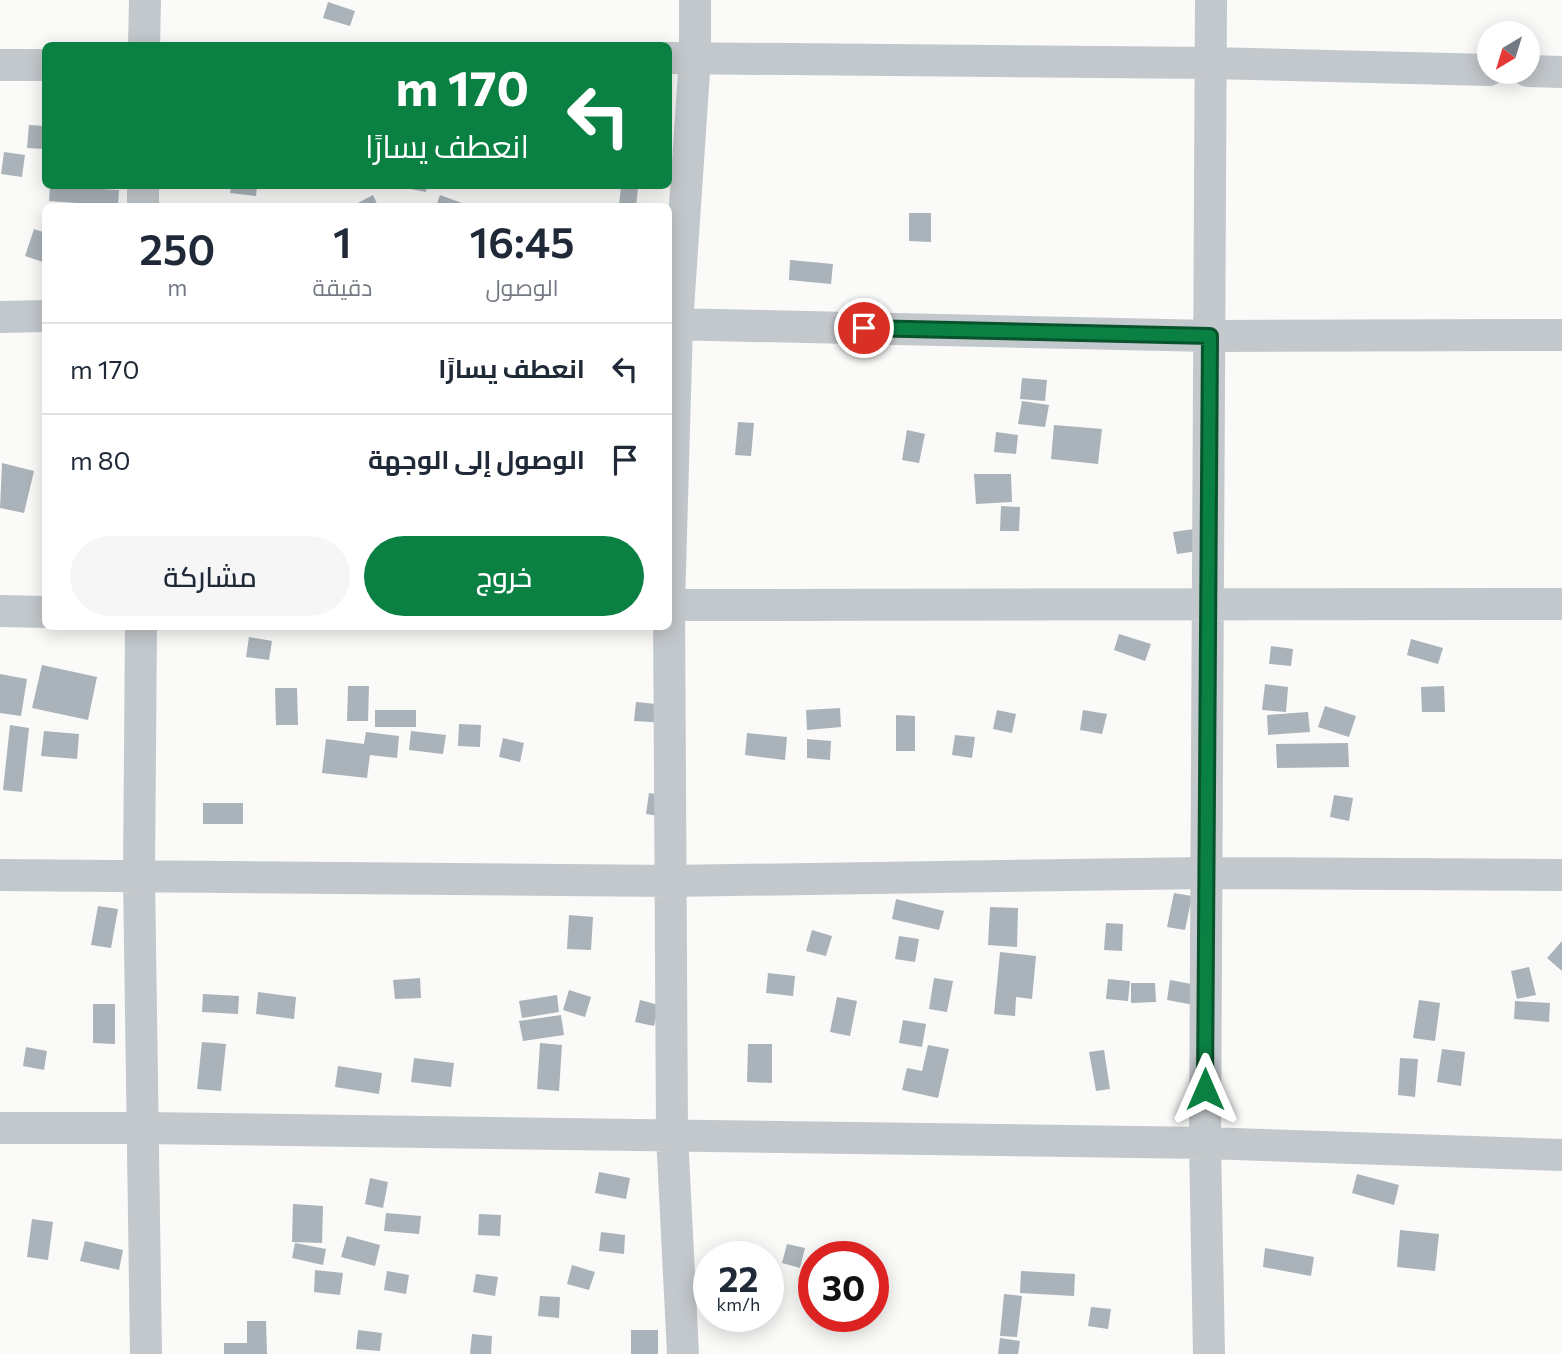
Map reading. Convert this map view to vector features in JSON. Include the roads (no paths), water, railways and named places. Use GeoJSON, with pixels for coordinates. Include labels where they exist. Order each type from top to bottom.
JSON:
{"type":"FeatureCollection","features":[{"type":"Feature","properties":{"kind":"street"},"geometry":{"type":"LineString","coordinates":[[144,42],[145,0]]}},
{"type":"Feature","properties":{"kind":"street"},"geometry":{"type":"LineString","coordinates":[[672,394],[682,57],[695,0]]}},
{"type":"Feature","properties":{"kind":"street"},"geometry":{"type":"LineString","coordinates":[[1209,1354],[1205,1143],[1211,0]]}},
{"type":"Feature","properties":{"kind":"street"},"geometry":{"type":"LineString","coordinates":[[682,57],[1210,63],[1477,71]]}},
{"type":"Feature","properties":{"kind":"street"},"geometry":{"type":"LineString","coordinates":[[0,65],[42,65]]}},
{"type":"Feature","properties":{"kind":"street"},"geometry":{"type":"LineString","coordinates":[[1540,71],[1562,72]]}},
{"type":"Feature","properties":{"kind":"street"},"geometry":{"type":"LineString","coordinates":[[0,317],[42,316]]}},
{"type":"Feature","properties":{"kind":"street"},"geometry":{"type":"LineString","coordinates":[[673,324],[1210,336],[1562,335]]}},
{"type":"Feature","properties":{"kind":"street"},"geometry":{"type":"LineString","coordinates":[[672,605],[1562,604]]}},
{"type":"Feature","properties":{"kind":"street"},"geometry":{"type":"LineString","coordinates":[[0,611],[42,612]]}},
{"type":"Feature","properties":{"kind":"street"},"geometry":{"type":"LineString","coordinates":[[141,630],[139,876],[146,1354]]}},
{"type":"Feature","properties":{"kind":"street"},"geometry":{"type":"LineString","coordinates":[[669,630],[672,1135],[683,1354]]}},
{"type":"Feature","properties":{"kind":"street"},"geometry":{"type":"LineString","coordinates":[[0,875],[670,881],[1207,873],[1562,875]]}},
{"type":"Feature","properties":{"kind":"street"},"geometry":{"type":"LineString","coordinates":[[0,1128],[1205,1143],[1562,1155]]}}]}
